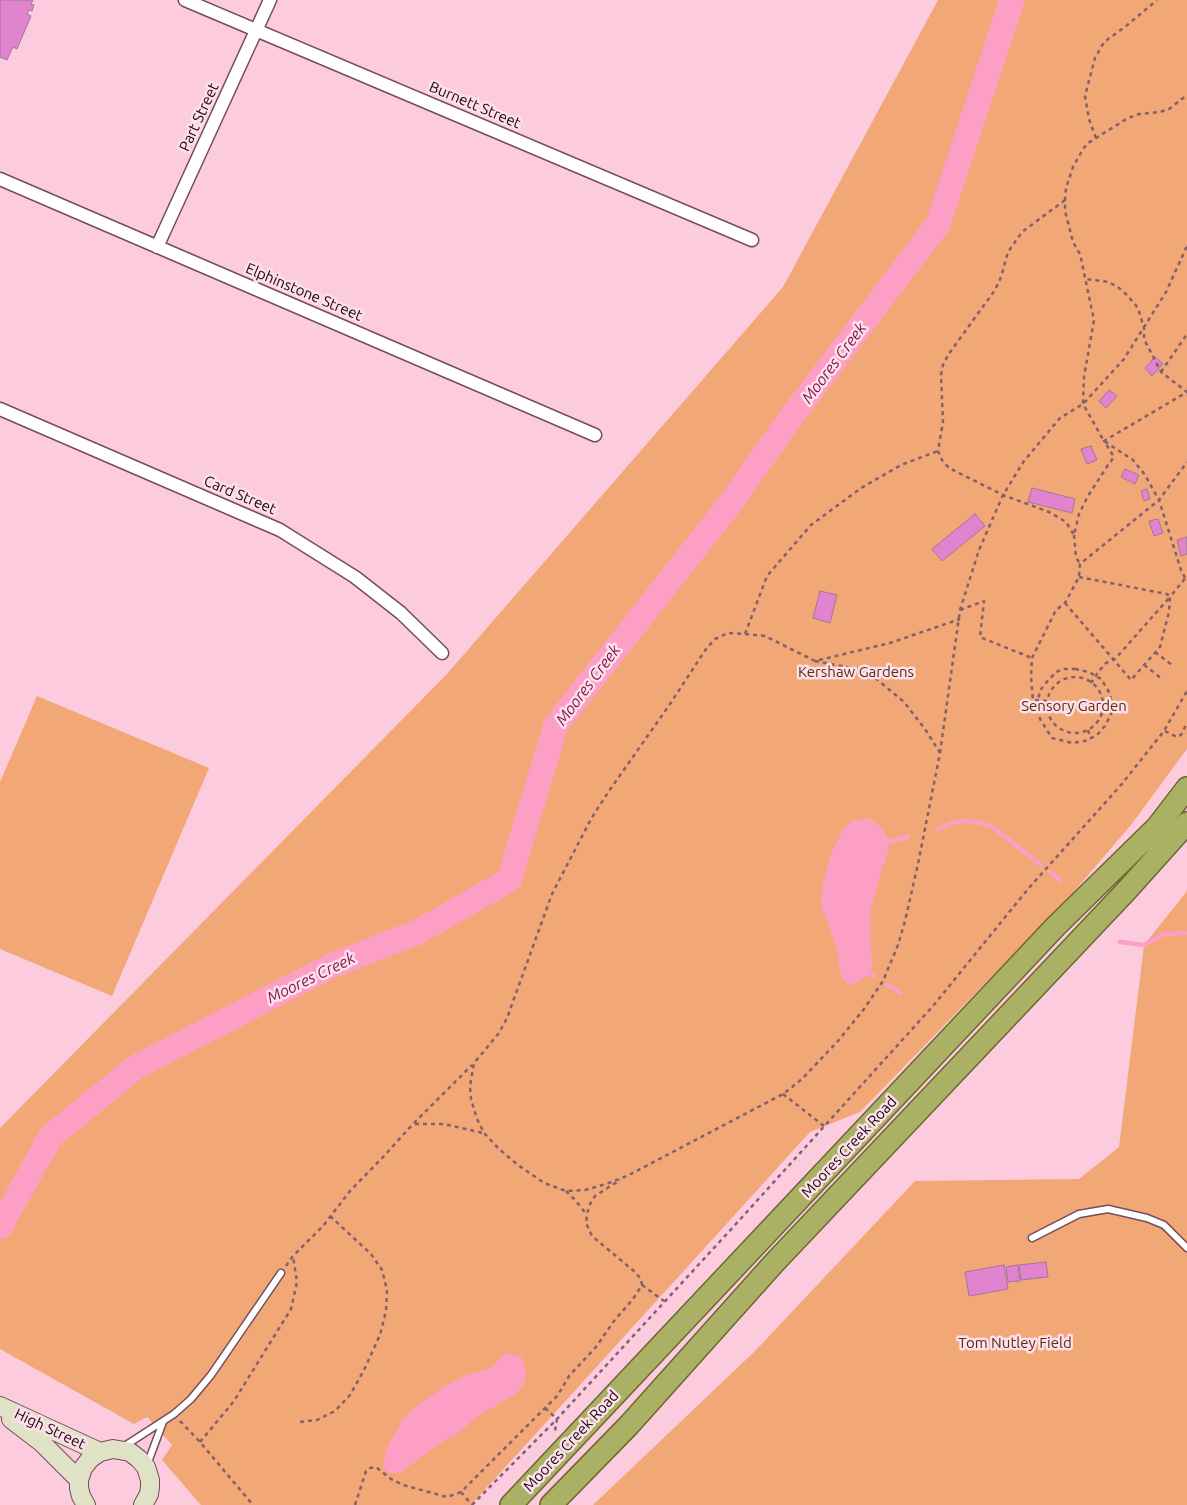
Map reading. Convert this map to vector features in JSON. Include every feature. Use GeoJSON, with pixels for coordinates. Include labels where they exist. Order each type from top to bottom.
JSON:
{"type":"FeatureCollection","features":[{"type":"Feature","properties":{"kind":"highway","name":"Moores Creek Road"},"geometry":{"type":"LineString","coordinates":[[511,1505],[1056,926],[1157,827],[1187,788]]}},
{"type":"Feature","properties":{"kind":"highway","name":"Moores Creek Road"},"geometry":{"type":"LineString","coordinates":[[551,1505],[629,1425],[775,1262],[1127,890],[1187,823]]}},
{"type":"Feature","properties":{"kind":"main road","name":"High Street"},"geometry":{"type":"LineString","coordinates":[[0,1406],[100,1452]]}},
{"type":"Feature","properties":{"kind":"main road","name":"High Street"},"geometry":{"type":"LineString","coordinates":[[0,1410],[41,1442],[79,1480]]}},
{"type":"Feature","properties":{"kind":"main road","name":"High Street"},"geometry":{"type":"LineString","coordinates":[[79,1480],[82,1468],[90,1459],[106,1450],[120,1449]]}},
{"type":"Feature","properties":{"kind":"main road"},"geometry":{"type":"LineString","coordinates":[[120,1449],[130,1452],[146,1467],[150,1480],[150,1501]]}},
{"type":"Feature","properties":{"kind":"main road"},"geometry":{"type":"LineString","coordinates":[[79,1480],[79,1488],[85,1504]]}},
{"type":"Feature","properties":{"kind":"street","name":"Burnett Street"},"geometry":{"type":"LineString","coordinates":[[185,0],[752,240]]}},
{"type":"Feature","properties":{"kind":"street","name":"Part Street"},"geometry":{"type":"LineString","coordinates":[[157,247],[270,0]]}},
{"type":"Feature","properties":{"kind":"street","name":"Elphinstone Street"},"geometry":{"type":"LineString","coordinates":[[0,179],[595,435]]}},
{"type":"Feature","properties":{"kind":"street","name":"Card Street"},"geometry":{"type":"LineString","coordinates":[[0,409],[280,530],[355,577],[401,613],[442,653]]}},
{"type":"Feature","properties":{"kind":"lane"},"geometry":{"type":"LineString","coordinates":[[1032,1238],[1079,1214],[1108,1208],[1147,1218],[1164,1225],[1187,1248]]}},
{"type":"Feature","properties":{"kind":"lane"},"geometry":{"type":"LineString","coordinates":[[120,1449],[163,1422],[191,1399],[211,1375],[281,1273]]}},
{"type":"Feature","properties":{"kind":"lane"},"geometry":{"type":"LineString","coordinates":[[146,1467],[163,1422]]}},
{"type":"Feature","properties":{"kind":"path"},"geometry":{"type":"LineString","coordinates":[[1096,138],[1089,119],[1085,96],[1096,58],[1104,42],[1125,28],[1157,0]]}},
{"type":"Feature","properties":{"kind":"path"},"geometry":{"type":"LineString","coordinates":[[1047,701],[1033,700],[1032,658],[1056,610],[1065,604],[1079,577],[1080,564],[1076,557],[1074,535],[1079,514],[1088,496],[1114,457],[1083,404],[1084,377],[1094,320],[1080,254],[1073,242],[1065,211],[1068,182],[1073,167],[1088,143],[1134,116],[1169,109],[1187,96]]}},
{"type":"Feature","properties":{"kind":"path"},"geometry":{"type":"LineString","coordinates":[[1065,200],[1022,232],[1008,252],[995,290],[948,355],[941,375],[943,422],[938,451],[942,460],[949,468],[1003,495],[1049,512],[1066,522],[1074,535]]}},
{"type":"Feature","properties":{"kind":"path"},"geometry":{"type":"LineString","coordinates":[[664,1301],[642,1285],[641,1279],[635,1272],[592,1236],[586,1223],[589,1206],[595,1196],[627,1176],[783,1094],[802,1079],[854,1022],[872,997],[887,972],[905,921],[940,753],[960,610],[979,550],[1003,495],[1024,462],[1060,418],[1083,404],[1124,359],[1166,292],[1187,246]]}},
{"type":"Feature","properties":{"kind":"path"},"geometry":{"type":"LineString","coordinates":[[1086,280],[1110,282],[1119,288],[1138,308],[1144,328],[1144,338],[1161,372],[1187,392],[1104,440]]}},
{"type":"Feature","properties":{"kind":"path"},"geometry":{"type":"LineString","coordinates":[[1161,372],[1187,334]]}},
{"type":"Feature","properties":{"kind":"path"},"geometry":{"type":"LineString","coordinates":[[1091,683],[1106,663],[1115,659],[1186,577],[1181,570],[1158,500],[1145,474],[1133,460],[1104,440]]}},
{"type":"Feature","properties":{"kind":"path"},"geometry":{"type":"LineString","coordinates":[[745,634],[768,576],[811,525],[861,488],[901,465],[938,451]]}},
{"type":"Feature","properties":{"kind":"path"},"geometry":{"type":"LineString","coordinates":[[1080,564],[1158,500],[1187,462]]}},
{"type":"Feature","properties":{"kind":"path"},"geometry":{"type":"LineString","coordinates":[[1079,577],[1166,594],[1170,597]]}},
{"type":"Feature","properties":{"kind":"path"},"geometry":{"type":"LineString","coordinates":[[1065,604],[1132,680],[1160,647],[1169,612],[1170,597]]}},
{"type":"Feature","properties":{"kind":"path"},"geometry":{"type":"LineString","coordinates":[[960,610],[984,601],[980,638],[1032,658]]}},
{"type":"Feature","properties":{"kind":"path"},"geometry":{"type":"LineString","coordinates":[[815,661],[890,643],[960,619]]}},
{"type":"Feature","properties":{"kind":"path"},"geometry":{"type":"LineString","coordinates":[[281,1273],[350,1191],[474,1063],[499,1033],[507,1018],[552,894],[591,819],[706,649],[715,639],[728,633],[766,636],[815,661],[867,671],[898,695],[925,729],[940,753]]}},
{"type":"Feature","properties":{"kind":"path"},"geometry":{"type":"LineString","coordinates":[[1155,652],[1172,665]]}},
{"type":"Feature","properties":{"kind":"path"},"geometry":{"type":"LineString","coordinates":[[1144,665],[1161,678]]}},
{"type":"Feature","properties":{"kind":"path"},"geometry":{"type":"LineString","coordinates":[[1082,669],[1096,675],[1105,684],[1114,708],[1105,726],[1097,735],[1091,739],[1072,742],[1052,738],[1040,719],[1038,700],[1044,685],[1058,670],[1082,669]]}},
{"type":"Feature","properties":{"kind":"path"},"geometry":{"type":"LineString","coordinates":[[1068,678],[1077,678],[1086,680],[1099,691],[1103,709],[1095,725],[1079,733],[1070,733],[1062,730],[1055,724],[1050,717],[1047,701],[1054,687],[1059,682],[1068,678]]}},
{"type":"Feature","properties":{"kind":"path"},"geometry":{"type":"LineString","coordinates":[[462,1492],[472,1505],[557,1419],[735,1225],[933,1006],[1028,889],[1109,798],[1164,731],[1187,691]]}},
{"type":"Feature","properties":{"kind":"path"},"geometry":{"type":"LineString","coordinates":[[1164,731],[1177,737],[1181,734],[1187,723]]}},
{"type":"Feature","properties":{"kind":"path"},"geometry":{"type":"LineString","coordinates":[[1088,730],[1091,739]]}},
{"type":"Feature","properties":{"kind":"path"},"geometry":{"type":"LineString","coordinates":[[474,1063],[470,1086],[471,1099],[477,1119],[484,1133],[499,1150],[526,1171],[544,1183],[566,1191],[585,1190],[627,1176]]}},
{"type":"Feature","properties":{"kind":"path"},"geometry":{"type":"LineString","coordinates":[[783,1094],[824,1126]]}},
{"type":"Feature","properties":{"kind":"path"},"geometry":{"type":"LineString","coordinates":[[413,1124],[444,1124],[484,1133]]}},
{"type":"Feature","properties":{"kind":"path"},"geometry":{"type":"LineString","coordinates":[[566,1191],[586,1215]]}},
{"type":"Feature","properties":{"kind":"path"},"geometry":{"type":"LineString","coordinates":[[300,1422],[317,1420],[336,1411],[350,1396],[380,1335],[386,1312],[387,1290],[382,1270],[371,1254],[330,1216]]}},
{"type":"Feature","properties":{"kind":"path"},"geometry":{"type":"LineString","coordinates":[[200,1442],[234,1401],[291,1308],[297,1282],[294,1256]]}},
{"type":"Feature","properties":{"kind":"path"},"geometry":{"type":"LineString","coordinates":[[355,1505],[366,1471],[376,1467],[402,1485],[447,1497],[462,1492],[558,1395],[569,1376],[596,1347],[642,1285]]}},
{"type":"Feature","properties":{"kind":"path"},"geometry":{"type":"LineString","coordinates":[[545,1408],[557,1419]]}},
{"type":"Feature","properties":{"kind":"path"},"geometry":{"type":"LineString","coordinates":[[174,1414],[253,1505]]}},
{"type":"Feature","properties":{"kind":"green space","name":"Kershaw Gardens"},"geometry":{"type":"Polygon","coordinates":[[[938,0],[1187,0],[1187,749],[1131,825],[1071,895],[860,1112],[810,1132],[471,1505],[201,1505],[162,1460],[172,1445],[147,1417],[134,1424],[0,1349],[0,1128],[446,675],[783,287],[938,0]]]}},
{"type":"Feature","properties":{"kind":"green space"},"geometry":{"type":"Polygon","coordinates":[[[37,696],[209,768],[112,996],[0,949],[0,782],[37,696]]]}},
{"type":"Feature","properties":{"kind":"green space","name":"Tom Nutley Field"},"geometry":{"type":"Polygon","coordinates":[[[1187,891],[1187,1505],[593,1505],[755,1351],[915,1181],[1079,1179],[1119,1147],[1144,945],[1187,891]]]}},
{"type":"Feature","properties":{"kind":"shaded area"},"geometry":{"type":"Polygon","coordinates":[[[869,818],[881,827],[889,842],[871,908],[872,967],[867,976],[856,983],[847,984],[841,977],[836,945],[821,905],[822,887],[831,854],[842,831],[853,820],[869,818]]]}},
{"type":"Feature","properties":{"kind":"shaded area"},"geometry":{"type":"Polygon","coordinates":[[[505,1353],[521,1356],[526,1373],[524,1384],[516,1394],[476,1417],[455,1436],[446,1439],[400,1473],[390,1473],[385,1470],[383,1464],[387,1448],[402,1420],[415,1407],[445,1386],[465,1376],[493,1367],[505,1353]]]}},
{"type":"Feature","properties":{"kind":"building"},"geometry":{"type":"Polygon","coordinates":[[[0,0],[33,0],[31,4],[34,5],[32,11],[29,10],[27,14],[31,16],[17,49],[13,47],[7,60],[0,57],[0,0]]]}},
{"type":"Feature","properties":{"kind":"building"},"geometry":{"type":"Polygon","coordinates":[[[1155,357],[1163,364],[1152,376],[1145,368],[1155,357]]]}},
{"type":"Feature","properties":{"kind":"building"},"geometry":{"type":"Polygon","coordinates":[[[1109,390],[1117,396],[1106,408],[1099,401],[1109,390]]]}},
{"type":"Feature","properties":{"kind":"building"},"geometry":{"type":"Polygon","coordinates":[[[1091,446],[1097,460],[1087,464],[1081,449],[1091,446]]]}},
{"type":"Feature","properties":{"kind":"building"},"geometry":{"type":"Polygon","coordinates":[[[1125,469],[1139,475],[1135,484],[1121,477],[1125,469]]]}},
{"type":"Feature","properties":{"kind":"building"},"geometry":{"type":"Polygon","coordinates":[[[1032,488],[1075,499],[1072,513],[1028,502],[1032,488]]]}},
{"type":"Feature","properties":{"kind":"building"},"geometry":{"type":"Polygon","coordinates":[[[1147,489],[1150,499],[1144,501],[1141,491],[1147,489]]]}},
{"type":"Feature","properties":{"kind":"building"},"geometry":{"type":"Polygon","coordinates":[[[975,514],[985,526],[942,561],[932,549],[975,514]]]}},
{"type":"Feature","properties":{"kind":"building"},"geometry":{"type":"Polygon","coordinates":[[[1158,519],[1163,533],[1154,536],[1149,521],[1158,519]]]}},
{"type":"Feature","properties":{"kind":"building"},"geometry":{"type":"Polygon","coordinates":[[[1187,537],[1187,554],[1181,556],[1177,540],[1187,537]]]}},
{"type":"Feature","properties":{"kind":"building"},"geometry":{"type":"Polygon","coordinates":[[[820,591],[837,595],[830,623],[813,618],[820,591]]]}},
{"type":"Feature","properties":{"kind":"building"},"geometry":{"type":"Polygon","coordinates":[[[1046,1262],[1048,1277],[1021,1280],[1019,1265],[1046,1262]]]}},
{"type":"Feature","properties":{"kind":"building"},"geometry":{"type":"Polygon","coordinates":[[[1004,1265],[1008,1289],[969,1296],[965,1272],[1004,1265]]]}},
{"type":"Feature","properties":{"kind":"building"},"geometry":{"type":"Polygon","coordinates":[[[1018,1265],[1020,1281],[1008,1282],[1006,1267],[1018,1265]]]}},
{"type":"Feature","properties":{"kind":"waterway","name":"Moores Creek"},"geometry":{"type":"LineString","coordinates":[[0,1227],[51,1136],[136,1067],[331,966],[418,932],[509,880],[556,725],[732,501],[789,420],[938,224],[1012,0]]}},
{"type":"Feature","properties":{"kind":"waterway"},"geometry":{"type":"LineString","coordinates":[[938,829],[954,822],[982,823],[993,827],[1041,865]]}},
{"type":"Feature","properties":{"kind":"waterway"},"geometry":{"type":"LineString","coordinates":[[889,842],[908,837]]}},
{"type":"Feature","properties":{"kind":"waterway"},"geometry":{"type":"LineString","coordinates":[[1050,872],[1060,880]]}},
{"type":"Feature","properties":{"kind":"waterway"},"geometry":{"type":"LineString","coordinates":[[1120,942],[1144,945],[1164,934],[1187,933]]}},
{"type":"Feature","properties":{"kind":"waterway"},"geometry":{"type":"LineString","coordinates":[[868,973],[874,976]]}},
{"type":"Feature","properties":{"kind":"waterway"},"geometry":{"type":"LineString","coordinates":[[887,984],[901,993]]}},
{"type":"Feature","properties":{"kind":"park label","name":"Sensory Garden"},"geometry":{"type":"Point","coordinates":[1074,706]}}]}
